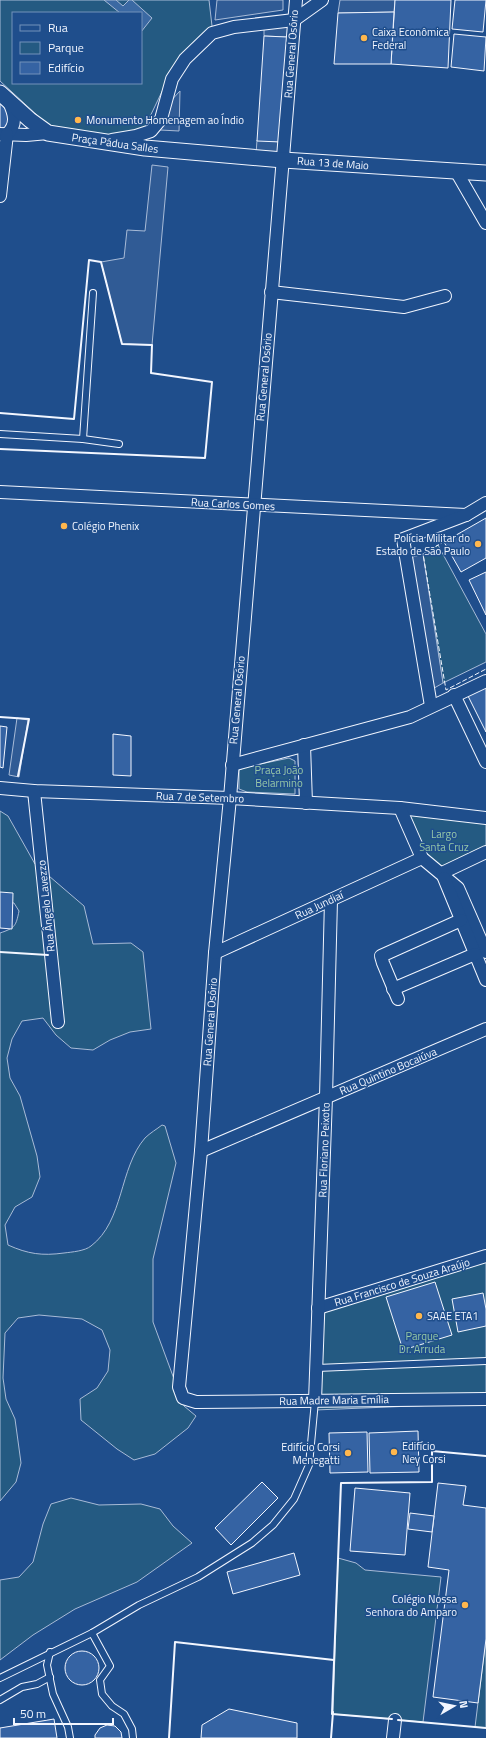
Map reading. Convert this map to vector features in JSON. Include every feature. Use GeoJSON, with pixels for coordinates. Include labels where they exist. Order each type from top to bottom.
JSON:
{"type":"FeatureCollection","features":[{"type":"Feature","properties":{"kind":"street","name":"Rua General Osório"},"geometry":{"type":"LineString","coordinates":[[183,1398],[179,1387],[201,1151],[215,953],[230,798],[296,0]]}},
{"type":"Feature","properties":{"kind":"street"},"geometry":{"type":"LineString","coordinates":[[106,141],[136,136],[151,131],[160,119],[172,79],[185,60],[212,33],[234,27],[294,20],[322,0]]}},
{"type":"Feature","properties":{"kind":"street"},"geometry":{"type":"LineString","coordinates":[[4,97],[48,134]]}},
{"type":"Feature","properties":{"kind":"street"},"geometry":{"type":"LineString","coordinates":[[0,196],[4,134],[11,131],[14,121],[14,115],[4,97]]}},
{"type":"Feature","properties":{"kind":"street","name":"Praça Pádua Salles"},"geometry":{"type":"LineString","coordinates":[[4,134],[48,134],[106,141],[145,148],[181,151]]}},
{"type":"Feature","properties":{"kind":"street","name":"Rua 13 de Maio"},"geometry":{"type":"LineString","coordinates":[[181,151],[283,160],[486,174]]}},
{"type":"Feature","properties":{"kind":"street"},"geometry":{"type":"LineString","coordinates":[[456,171],[486,223]]}},
{"type":"Feature","properties":{"kind":"street"},"geometry":{"type":"LineString","coordinates":[[271,292],[404,307],[445,296]]}},
{"type":"Feature","properties":{"kind":"street","name":"Rua Carlos Gomes"},"geometry":{"type":"LineString","coordinates":[[0,492],[466,515]]}},
{"type":"Feature","properties":{"kind":"street"},"geometry":{"type":"LineString","coordinates":[[431,706],[403,539],[466,515],[486,503]]}},
{"type":"Feature","properties":{"kind":"street"},"geometry":{"type":"LineString","coordinates":[[232,765],[410,717],[486,681]]}},
{"type":"Feature","properties":{"kind":"street"},"geometry":{"type":"LineString","coordinates":[[454,695],[486,762]]}},
{"type":"Feature","properties":{"kind":"street"},"geometry":{"type":"LineString","coordinates":[[304,745],[306,803]]}},
{"type":"Feature","properties":{"kind":"street","name":"Rua 7 de Setembro"},"geometry":{"type":"LineString","coordinates":[[0,788],[34,791],[230,798],[400,808]]}},
{"type":"Feature","properties":{"kind":"street","name":"Rua Ângelo Lavezzo"},"geometry":{"type":"LineString","coordinates":[[34,791],[58,1022]]}},
{"type":"Feature","properties":{"kind":"street"},"geometry":{"type":"LineString","coordinates":[[400,808],[486,818]]}},
{"type":"Feature","properties":{"kind":"street"},"geometry":{"type":"LineString","coordinates":[[400,808],[422,858],[442,873],[458,888],[481,953],[486,980]]}},
{"type":"Feature","properties":{"kind":"street"},"geometry":{"type":"LineString","coordinates":[[442,873],[486,852]]}},
{"type":"Feature","properties":{"kind":"street","name":"Rua Jundiaí"},"geometry":{"type":"LineString","coordinates":[[215,953],[422,858]]}},
{"type":"Feature","properties":{"kind":"street"},"geometry":{"type":"LineString","coordinates":[[442,873],[461,920],[481,953]]}},
{"type":"Feature","properties":{"kind":"street","name":"Rua Floriano Peixoto"},"geometry":{"type":"LineString","coordinates":[[315,1401],[326,1097],[330,900]]}},
{"type":"Feature","properties":{"kind":"street"},"geometry":{"type":"LineString","coordinates":[[461,920],[381,956],[382,963],[396,994],[481,953]]}},
{"type":"Feature","properties":{"kind":"street","name":"Rua Quintino Bocaiúva"},"geometry":{"type":"LineString","coordinates":[[201,1151],[486,1029]]}},
{"type":"Feature","properties":{"kind":"street","name":"Rua Francisco de Souza Araújo"},"geometry":{"type":"LineString","coordinates":[[318,1308],[486,1256]]}},
{"type":"Feature","properties":{"kind":"street","name":"Rua Madre Maria Emília"},"geometry":{"type":"LineString","coordinates":[[183,1398],[196,1402],[486,1399]]}},
{"type":"Feature","properties":{"kind":"street"},"geometry":{"type":"LineString","coordinates":[[393,1738],[395,1720]]}},
{"type":"Feature","properties":{"kind":"lane"},"geometry":{"type":"LineString","coordinates":[[83,439],[93,293]]}},
{"type":"Feature","properties":{"kind":"lane"},"geometry":{"type":"LineString","coordinates":[[0,434],[83,439],[118,444]]}},
{"type":"Feature","properties":{"kind":"lane"},"geometry":{"type":"LineString","coordinates":[[317,1368],[486,1361]]}},
{"type":"Feature","properties":{"kind":"lane"},"geometry":{"type":"LineString","coordinates":[[0,1678],[50,1652],[92,1633],[139,1605],[198,1577],[252,1543],[273,1525],[294,1499],[309,1465],[315,1401]]}},
{"type":"Feature","properties":{"kind":"lane"},"geometry":{"type":"LineString","coordinates":[[92,1633],[110,1666],[100,1680],[102,1694],[112,1706],[124,1714],[132,1729],[133,1738]]}},
{"type":"Feature","properties":{"kind":"lane"},"geometry":{"type":"LineString","coordinates":[[50,1652],[47,1665],[53,1694],[68,1727],[70,1738]]}},
{"type":"Feature","properties":{"kind":"lane"},"geometry":{"type":"LineString","coordinates":[[0,1700],[22,1687],[36,1684],[50,1677]]}},
{"type":"Feature","properties":{"kind":"green space"},"geometry":{"type":"Polygon","coordinates":[[[0,0],[209,0],[212,26],[188,49],[169,77],[144,129],[108,135],[51,128],[0,81],[0,0]]]}},
{"type":"Feature","properties":{"kind":"green space"},"geometry":{"type":"Polygon","coordinates":[[[438,545],[486,634],[486,662],[443,683],[423,554],[438,545]]]}},
{"type":"Feature","properties":{"kind":"green space","name":"Praça João Belarmino"},"geometry":{"type":"Polygon","coordinates":[[[289,758],[295,761],[295,794],[247,792],[239,789],[239,770],[246,767],[289,758]]]}},
{"type":"Feature","properties":{"kind":"green space","name":"Largo Santa Cruz"},"geometry":{"type":"Polygon","coordinates":[[[406,809],[486,822],[486,847],[440,872],[422,858],[406,809]]]}},
{"type":"Feature","properties":{"kind":"green space"},"geometry":{"type":"Polygon","coordinates":[[[0,811],[8,816],[35,864],[84,906],[93,944],[131,943],[143,952],[151,1029],[130,1032],[110,1040],[93,1050],[71,1048],[56,1035],[43,1018],[22,1021],[12,1039],[7,1058],[10,1078],[20,1096],[37,1156],[40,1177],[32,1197],[15,1207],[5,1225],[8,1245],[35,1254],[56,1254],[78,1251],[91,1246],[102,1235],[110,1223],[130,1164],[137,1150],[147,1136],[162,1125],[165,1126],[176,1163],[153,1259],[153,1322],[184,1406],[196,1416],[188,1428],[155,1454],[134,1460],[117,1449],[81,1420],[80,1399],[97,1388],[108,1371],[110,1350],[102,1330],[82,1319],[39,1315],[18,1318],[5,1333],[3,1378],[6,1399],[15,1419],[21,1463],[16,1482],[0,1501],[0,933],[9,930],[14,926],[19,911],[14,903],[0,901],[0,811]]]}},
{"type":"Feature","properties":{"kind":"green space","name":"Parque Dr. Arruda"},"geometry":{"type":"Polygon","coordinates":[[[486,1257],[486,1403],[315,1410],[319,1309],[486,1257]]]}},
{"type":"Feature","properties":{"kind":"green space"},"geometry":{"type":"Polygon","coordinates":[[[71,1498],[99,1505],[141,1504],[160,1509],[173,1526],[192,1543],[137,1582],[75,1609],[33,1635],[0,1660],[0,1580],[19,1577],[33,1562],[43,1524],[51,1504],[71,1498]]]}},
{"type":"Feature","properties":{"kind":"green space"},"geometry":{"type":"Polygon","coordinates":[[[338,1558],[356,1563],[365,1570],[441,1577],[423,1722],[333,1714],[338,1558]]]}},
{"type":"Feature","properties":{"kind":"green space"},"geometry":{"type":"Polygon","coordinates":[[[486,1638],[486,1728],[475,1727],[486,1638]]]}},
{"type":"Feature","properties":{"kind":"shaded area"},"geometry":{"type":"Polygon","coordinates":[[[104,0],[116,0],[123,6],[129,0],[132,0],[152,18],[142,31],[142,12],[119,12],[104,0]]]}},
{"type":"Feature","properties":{"kind":"shaded area"},"geometry":{"type":"Polygon","coordinates":[[[217,0],[283,0],[283,10],[215,20],[217,0]]]}},
{"type":"Feature","properties":{"kind":"shaded area"},"geometry":{"type":"Polygon","coordinates":[[[340,0],[395,0],[394,12],[338,13],[340,0]]]}},
{"type":"Feature","properties":{"kind":"shaded area"},"geometry":{"type":"Polygon","coordinates":[[[289,26],[287,37],[264,36],[264,29],[289,26]]]}},
{"type":"Feature","properties":{"kind":"shaded area"},"geometry":{"type":"Polygon","coordinates":[[[180,91],[179,131],[160,130],[166,106],[180,91]]]}},
{"type":"Feature","properties":{"kind":"shaded area"},"geometry":{"type":"Polygon","coordinates":[[[257,140],[281,142],[280,155],[256,154],[257,140]]]}},
{"type":"Feature","properties":{"kind":"shaded area"},"geometry":{"type":"Polygon","coordinates":[[[152,165],[168,167],[152,345],[122,344],[101,262],[124,258],[127,230],[145,231],[152,165]]]}},
{"type":"Feature","properties":{"kind":"shaded area"},"geometry":{"type":"Polygon","coordinates":[[[423,554],[443,683],[429,691],[406,559],[423,554]]]}},
{"type":"Feature","properties":{"kind":"shaded area"},"geometry":{"type":"Polygon","coordinates":[[[17,718],[28,720],[19,777],[9,775],[17,718]]]}},
{"type":"Feature","properties":{"kind":"building"},"geometry":{"type":"Polygon","coordinates":[[[395,0],[451,0],[448,68],[391,64],[395,0]]]}},
{"type":"Feature","properties":{"kind":"building"},"geometry":{"type":"Polygon","coordinates":[[[455,0],[486,0],[483,32],[452,29],[455,0]]]}},
{"type":"Feature","properties":{"kind":"building","name":"Caixa Econômica Federal"},"geometry":{"type":"Polygon","coordinates":[[[394,12],[391,64],[334,64],[338,13],[394,12]]]}},
{"type":"Feature","properties":{"kind":"building"},"geometry":{"type":"Polygon","coordinates":[[[454,34],[486,37],[484,71],[451,67],[454,34]]]}},
{"type":"Feature","properties":{"kind":"building"},"geometry":{"type":"Polygon","coordinates":[[[264,36],[287,37],[281,142],[257,141],[264,36]]]}},
{"type":"Feature","properties":{"kind":"building"},"geometry":{"type":"Polygon","coordinates":[[[0,100],[7,107],[10,120],[5,128],[0,130],[0,100]]]}},
{"type":"Feature","properties":{"kind":"building","name":"Polícia Militar do Estado de São Paulo"},"geometry":{"type":"Polygon","coordinates":[[[486,518],[486,558],[461,572],[444,542],[486,518]]]}},
{"type":"Feature","properties":{"kind":"building"},"geometry":{"type":"Polygon","coordinates":[[[486,572],[486,615],[469,580],[486,572]]]}},
{"type":"Feature","properties":{"kind":"building"},"geometry":{"type":"Polygon","coordinates":[[[486,687],[486,732],[468,696],[486,687]]]}},
{"type":"Feature","properties":{"kind":"building"},"geometry":{"type":"Polygon","coordinates":[[[0,726],[7,727],[3,768],[0,767],[0,726]]]}},
{"type":"Feature","properties":{"kind":"building"},"geometry":{"type":"Polygon","coordinates":[[[113,734],[131,736],[131,776],[113,775],[113,734]]]}},
{"type":"Feature","properties":{"kind":"building"},"geometry":{"type":"Polygon","coordinates":[[[0,892],[13,893],[12,929],[0,928],[0,892]]]}},
{"type":"Feature","properties":{"kind":"building","name":"SAAE ETA1"},"geometry":{"type":"Polygon","coordinates":[[[435,1282],[452,1335],[403,1350],[386,1297],[435,1282]]]}},
{"type":"Feature","properties":{"kind":"building"},"geometry":{"type":"Polygon","coordinates":[[[483,1293],[486,1309],[486,1326],[458,1332],[452,1299],[483,1293]]]}},
{"type":"Feature","properties":{"kind":"building","name":"Edifício Ney Corsi"},"geometry":{"type":"Polygon","coordinates":[[[418,1431],[419,1472],[370,1473],[369,1433],[418,1431]]]}},
{"type":"Feature","properties":{"kind":"building","name":"Edifício Corsi Menegatti"},"geometry":{"type":"Polygon","coordinates":[[[367,1432],[368,1472],[330,1473],[329,1433],[367,1432]]]}},
{"type":"Feature","properties":{"kind":"building"},"geometry":{"type":"Polygon","coordinates":[[[262,1482],[278,1498],[231,1545],[215,1528],[262,1482]]]}},
{"type":"Feature","properties":{"kind":"building","name":"Colégio Nossa Senhora do Amparo"},"geometry":{"type":"Polygon","coordinates":[[[438,1483],[466,1486],[463,1505],[486,1508],[486,1639],[478,1703],[433,1697],[449,1570],[428,1567],[438,1483]]]}},
{"type":"Feature","properties":{"kind":"building"},"geometry":{"type":"Polygon","coordinates":[[[355,1488],[410,1493],[405,1555],[350,1551],[355,1488]]]}},
{"type":"Feature","properties":{"kind":"building"},"geometry":{"type":"Polygon","coordinates":[[[410,1513],[434,1516],[432,1532],[408,1529],[410,1513]]]}},
{"type":"Feature","properties":{"kind":"building"},"geometry":{"type":"Polygon","coordinates":[[[294,1553],[300,1575],[233,1594],[227,1572],[294,1553]]]}},
{"type":"Feature","properties":{"kind":"building"},"geometry":{"type":"Polygon","coordinates":[[[82,1651],[94,1656],[99,1668],[94,1680],[82,1685],[70,1680],[65,1668],[70,1656],[82,1651]]]}},
{"type":"Feature","properties":{"kind":"building"},"geometry":{"type":"Polygon","coordinates":[[[229,1709],[297,1723],[297,1738],[201,1738],[202,1725],[229,1709]]]}},
{"type":"Feature","properties":{"kind":"building"},"geometry":{"type":"Polygon","coordinates":[[[54,1719],[57,1738],[0,1738],[0,1728],[54,1719]]]}},
{"type":"Feature","properties":{"kind":"building"},"geometry":{"type":"Polygon","coordinates":[[[107,1725],[115,1726],[121,1732],[122,1738],[95,1738],[95,1735],[100,1728],[107,1725]]]}},
{"type":"Feature","properties":{"kind":"fence"},"geometry":{"type":"LineString","coordinates":[[445,541],[423,554],[446,690],[486,669]]}},
{"type":"Feature","properties":{"kind":"wall"},"geometry":{"type":"LineString","coordinates":[[0,413],[74,419],[89,260],[101,262],[122,344],[152,345],[151,373],[212,382],[205,458],[0,449]]}},
{"type":"Feature","properties":{"kind":"wall"},"geometry":{"type":"LineString","coordinates":[[0,717],[29,719],[18,776]]}},
{"type":"Feature","properties":{"kind":"wall"},"geometry":{"type":"LineString","coordinates":[[0,952],[48,955]]}},
{"type":"Feature","properties":{"kind":"wall"},"geometry":{"type":"LineString","coordinates":[[392,1719],[332,1714],[341,1483],[432,1482],[432,1451],[486,1456]]}},
{"type":"Feature","properties":{"kind":"wall"},"geometry":{"type":"LineString","coordinates":[[169,1738],[175,1642],[334,1660]]}},
{"type":"Feature","properties":{"kind":"wall"},"geometry":{"type":"LineString","coordinates":[[331,1738],[333,1712]]}},
{"type":"Feature","properties":{"kind":"wall"},"geometry":{"type":"LineString","coordinates":[[398,1720],[486,1728]]}},
{"type":"Feature","properties":{"kind":"place","name":"Caixa Econômica Federal"},"geometry":{"type":"Point","coordinates":[364,38]}},
{"type":"Feature","properties":{"kind":"place","name":"Monumento Homenagem ao Índio"},"geometry":{"type":"Point","coordinates":[78,120]}},
{"type":"Feature","properties":{"kind":"place","name":"Colégio Phenix"},"geometry":{"type":"Point","coordinates":[64,526]}},
{"type":"Feature","properties":{"kind":"place","name":"Polícia Militar do Estado de São Paulo"},"geometry":{"type":"Point","coordinates":[478,544]}},
{"type":"Feature","properties":{"kind":"place","name":"SAAE ETA1"},"geometry":{"type":"Point","coordinates":[419,1316]}},
{"type":"Feature","properties":{"kind":"place","name":"Edifício Ney Corsi"},"geometry":{"type":"Point","coordinates":[394,1452]}},
{"type":"Feature","properties":{"kind":"place","name":"Edifício Corsi Menegatti"},"geometry":{"type":"Point","coordinates":[348,1453]}},
{"type":"Feature","properties":{"kind":"place","name":"Colégio Nossa Senhora do Amparo"},"geometry":{"type":"Point","coordinates":[465,1605]}}]}
